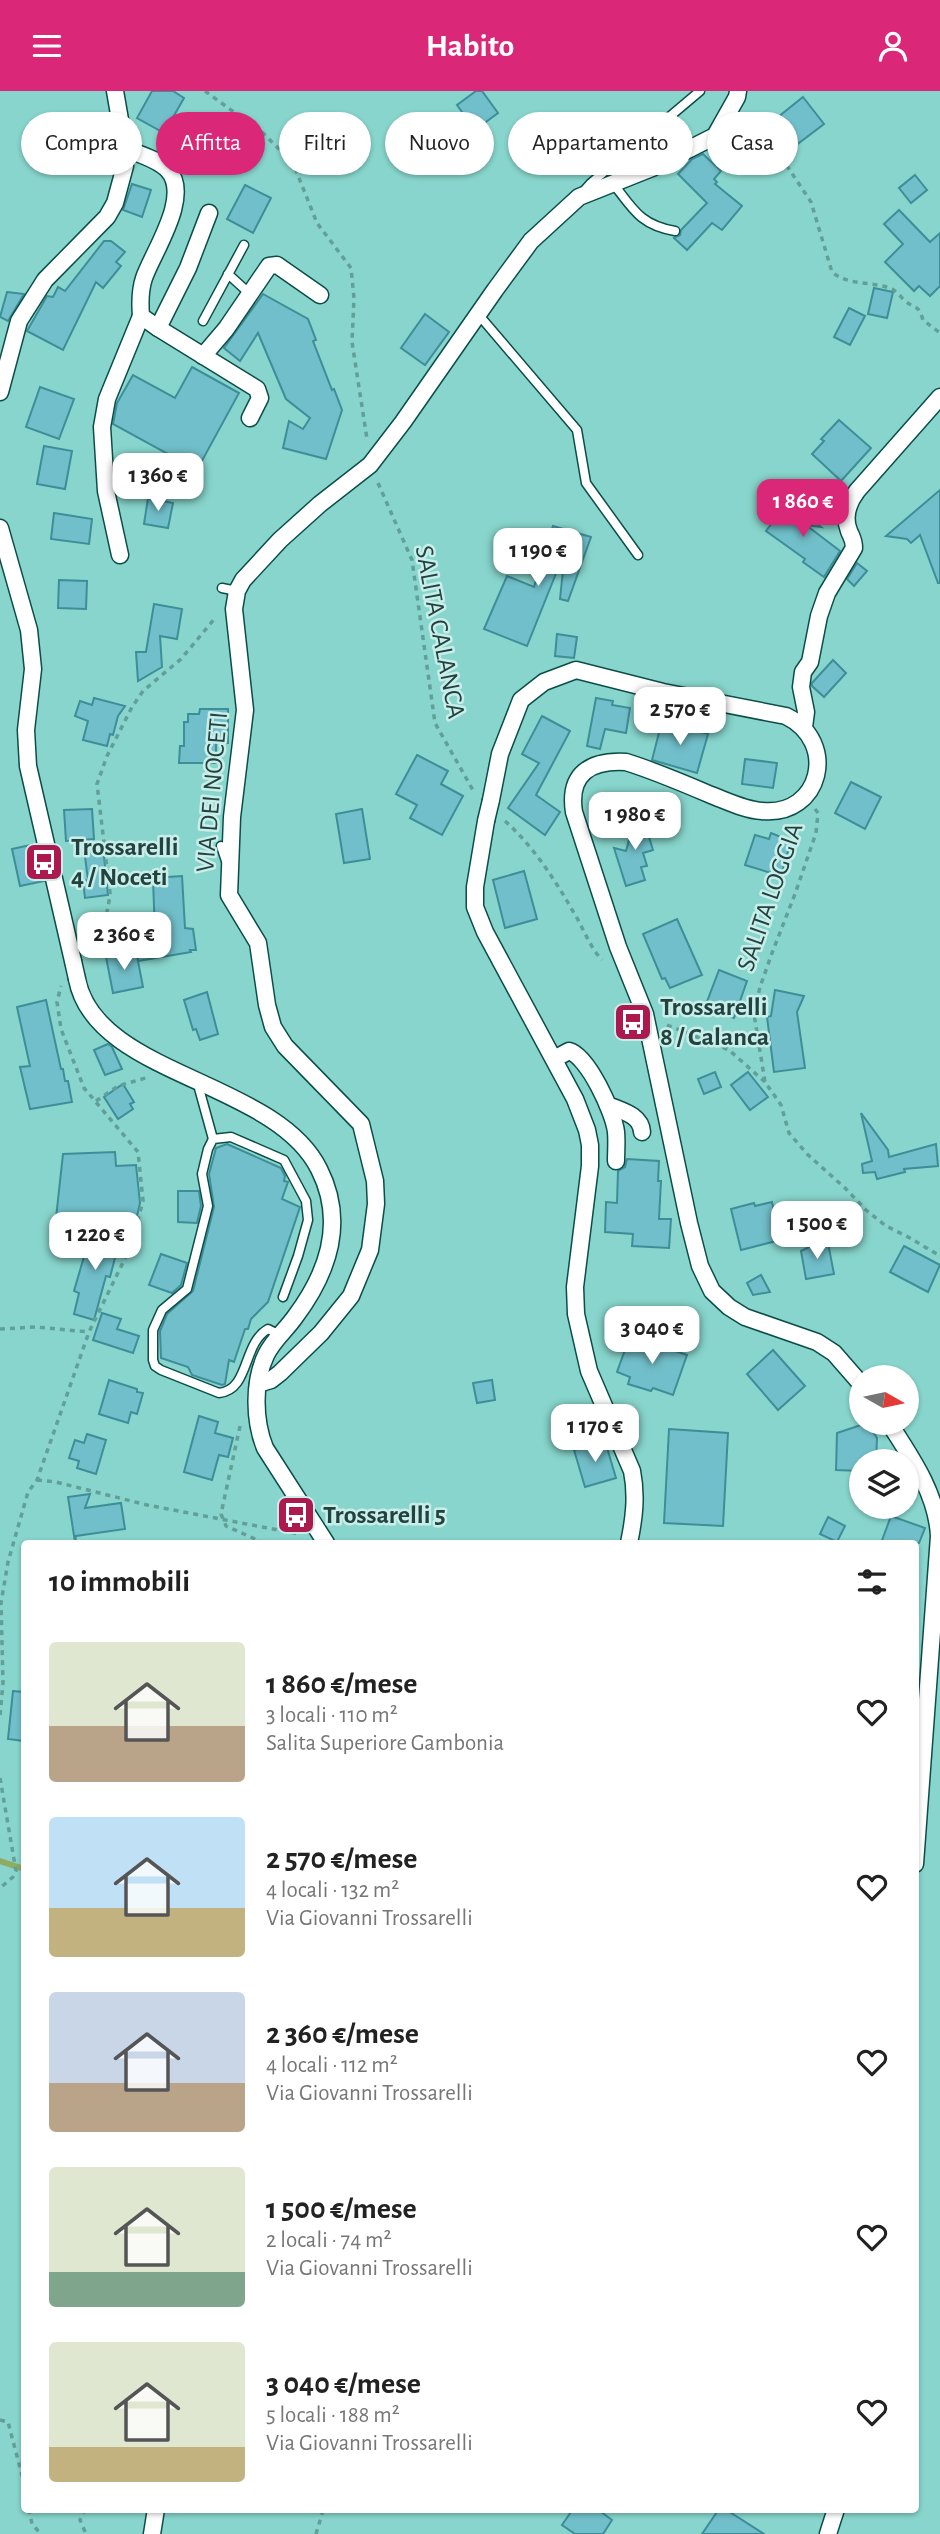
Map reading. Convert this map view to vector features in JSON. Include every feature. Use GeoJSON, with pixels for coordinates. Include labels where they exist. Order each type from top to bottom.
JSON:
{"type":"FeatureCollection","features":[{"type":"Feature","properties":{"kind":"street"},"geometry":{"type":"LineString","coordinates":[[115,91],[118,112]]}},
{"type":"Feature","properties":{"kind":"street","name":"VIA DEI NOCETI"},"geometry":{"type":"LineString","coordinates":[[258,1384],[271,1380],[280,1373],[321,1333],[351,1296],[370,1250],[375,1193],[361,1124],[285,1046],[273,1027],[258,943],[229,895],[232,817],[245,710],[230,589],[243,580],[280,540],[320,504],[370,465],[404,422],[531,241],[579,197],[652,168],[715,136],[738,91]]}},
{"type":"Feature","properties":{"kind":"street"},"geometry":{"type":"LineString","coordinates":[[120,555],[106,491],[102,427],[107,399],[141,316],[144,279],[174,204],[173,178],[162,165],[142,156]]}},
{"type":"Feature","properties":{"kind":"street"},"geometry":{"type":"LineString","coordinates":[[0,392],[19,321],[46,280],[107,217],[115,203],[123,175]]}},
{"type":"Feature","properties":{"kind":"street"},"geometry":{"type":"LineString","coordinates":[[158,328],[188,268],[209,213]]}},
{"type":"Feature","properties":{"kind":"street"},"geometry":{"type":"LineString","coordinates":[[203,356],[226,329],[269,266],[277,265],[320,295]]}},
{"type":"Feature","properties":{"kind":"street"},"geometry":{"type":"LineString","coordinates":[[141,316],[257,389],[260,398],[250,418]]}},
{"type":"Feature","properties":{"kind":"street"},"geometry":{"type":"LineString","coordinates":[[804,727],[806,712],[801,681],[803,673],[810,661],[819,616],[827,593],[854,548],[846,521],[848,506],[856,491],[940,397]]}},
{"type":"Feature","properties":{"kind":"street"},"geometry":{"type":"LineString","coordinates":[[0,528],[29,631],[33,669],[26,730],[28,766],[80,995],[90,1014],[113,1037],[256,1111],[295,1137],[311,1153],[327,1188],[332,1223],[328,1255],[322,1274],[266,1356],[258,1384],[259,1426],[265,1448],[324,1540]]}},
{"type":"Feature","properties":{"kind":"street"},"geometry":{"type":"LineString","coordinates":[[629,1540],[635,1504],[632,1471],[589,1371],[576,1314],[575,1287],[590,1166],[590,1145],[575,1099],[485,932],[475,907],[486,801],[500,754],[522,700],[544,681],[576,670],[663,692],[771,712],[786,716],[804,727],[814,742],[817,753],[816,776],[811,789],[787,808],[776,811],[753,810],[626,762],[606,762],[587,769],[579,777],[572,798],[618,947],[645,1014],[671,1148],[689,1223],[700,1266],[712,1291],[745,1317],[817,1342],[834,1353],[849,1370]]}},
{"type":"Feature","properties":{"kind":"street"},"geometry":{"type":"LineString","coordinates":[[554,1059],[569,1051],[581,1057],[608,1105],[616,1131],[616,1161]]}},
{"type":"Feature","properties":{"kind":"street"},"geometry":{"type":"LineString","coordinates":[[608,1105],[636,1118],[642,1126],[642,1132]]}},
{"type":"Feature","properties":{"kind":"street"},"geometry":{"type":"LineString","coordinates":[[897,1435],[933,1500],[938,1518],[939,1536],[919,1809]]}},
{"type":"Feature","properties":{"kind":"street"},"geometry":{"type":"LineString","coordinates":[[152,2534],[155,2513]]}},
{"type":"Feature","properties":{"kind":"street"},"geometry":{"type":"LineString","coordinates":[[828,2534],[835,2513]]}},
{"type":"Feature","properties":{"kind":"lane"},"geometry":{"type":"LineString","coordinates":[[579,197],[591,183],[700,91]]}},
{"type":"Feature","properties":{"kind":"lane"},"geometry":{"type":"LineString","coordinates":[[612,182],[642,220],[659,228],[676,230]]}},
{"type":"Feature","properties":{"kind":"lane"},"geometry":{"type":"LineString","coordinates":[[203,321],[244,245]]}},
{"type":"Feature","properties":{"kind":"lane"},"geometry":{"type":"LineString","coordinates":[[228,274],[250,294]]}},
{"type":"Feature","properties":{"kind":"lane"},"geometry":{"type":"LineString","coordinates":[[478,314],[578,431],[586,483],[638,555]]}},
{"type":"Feature","properties":{"kind":"lane"},"geometry":{"type":"LineString","coordinates":[[221,846],[225,860],[231,865]]}},
{"type":"Feature","properties":{"kind":"lane"},"geometry":{"type":"LineString","coordinates":[[197,1081],[213,1139],[201,1174],[208,1206],[187,1289],[162,1310],[153,1330],[153,1360],[155,1366],[161,1370],[219,1393],[229,1392],[235,1387],[253,1347],[264,1332],[268,1329],[280,1335]]}},
{"type":"Feature","properties":{"kind":"lane"},"geometry":{"type":"LineString","coordinates":[[213,1139],[232,1137],[284,1160],[306,1201],[308,1220],[283,1297]]}},
{"type":"Feature","properties":{"kind":"path","name":"SALITA CALANCA"},"geometry":{"type":"LineString","coordinates":[[205,91],[264,134],[293,163],[317,223],[351,268],[354,298],[352,342],[370,465],[412,560],[435,723],[460,771],[486,801]]}},
{"type":"Feature","properties":{"kind":"path"},"geometry":{"type":"LineString","coordinates":[[700,144],[707,152],[722,158],[787,166],[811,202],[832,272],[843,279],[893,290],[908,303],[918,307],[923,320],[940,333]]}},
{"type":"Feature","properties":{"kind":"path","name":"SALITA LOGGIA"},"geometry":{"type":"LineString","coordinates":[[808,808],[813,808],[818,813],[816,833],[760,987],[754,1014],[765,1082],[781,1105],[789,1133],[807,1154],[886,1226],[910,1237],[940,1257]]}},
{"type":"Feature","properties":{"kind":"path"},"geometry":{"type":"LineString","coordinates":[[95,1101],[118,1086],[174,1069]]}},
{"type":"Feature","properties":{"kind":"path"},"geometry":{"type":"LineString","coordinates":[[0,1329],[36,1327],[89,1332]]}},
{"type":"Feature","properties":{"kind":"path"},"geometry":{"type":"LineString","coordinates":[[241,1420],[221,1514],[226,1526],[257,1540]]}},
{"type":"Feature","properties":{"kind":"path"},"geometry":{"type":"LineString","coordinates":[[0,1715],[3,1683],[1,1603],[8,1562],[28,1492],[37,1480],[320,1540]]}},
{"type":"Feature","properties":{"kind":"path"},"geometry":{"type":"LineString","coordinates":[[0,1778],[16,1871],[0,1888]]}},
{"type":"Feature","properties":{"kind":"path"},"geometry":{"type":"LineString","coordinates":[[0,2420],[8,2422],[21,2472]]}},
{"type":"Feature","properties":{"kind":"path"},"geometry":{"type":"LineString","coordinates":[[30,2513],[32,2524],[41,2534]]}},
{"type":"Feature","properties":{"kind":"path"},"geometry":{"type":"LineString","coordinates":[[83,2513],[80,2520],[86,2534]]}},
{"type":"Feature","properties":{"kind":"path"},"geometry":{"type":"LineString","coordinates":[[316,2534],[322,2513]]}},
{"type":"Feature","properties":{"kind":"building"},"geometry":{"type":"Polygon","coordinates":[[[152,91],[173,91],[184,98],[176,112],[156,112],[156,129],[142,121],[140,112],[152,91]]]}},
{"type":"Feature","properties":{"kind":"building"},"geometry":{"type":"Polygon","coordinates":[[[476,91],[482,91],[498,113],[494,116],[494,112],[462,112],[457,105],[476,91]]]}},
{"type":"Feature","properties":{"kind":"building"},"geometry":{"type":"Polygon","coordinates":[[[803,97],[824,124],[798,144],[798,112],[784,112],[803,97]]]}},
{"type":"Feature","properties":{"kind":"building"},"geometry":{"type":"Polygon","coordinates":[[[703,154],[707,158],[707,175],[718,175],[714,179],[717,182],[715,184],[742,206],[722,230],[712,223],[687,250],[674,238],[680,235],[681,230],[707,203],[679,175],[693,175],[693,159],[703,154]]]}},
{"type":"Feature","properties":{"kind":"building"},"geometry":{"type":"Polygon","coordinates":[[[915,175],[927,190],[911,203],[899,188],[915,175]]]}},
{"type":"Feature","properties":{"kind":"building"},"geometry":{"type":"Polygon","coordinates":[[[132,184],[151,190],[142,217],[123,210],[132,184]]]}},
{"type":"Feature","properties":{"kind":"building"},"geometry":{"type":"Polygon","coordinates":[[[245,185],[271,198],[253,233],[227,219],[245,185]]]}},
{"type":"Feature","properties":{"kind":"building"},"geometry":{"type":"Polygon","coordinates":[[[899,210],[930,242],[940,233],[940,286],[930,296],[919,286],[914,291],[885,262],[903,244],[884,224],[899,210]]]}},
{"type":"Feature","properties":{"kind":"building"},"geometry":{"type":"Polygon","coordinates":[[[104,241],[111,241],[125,252],[116,262],[121,266],[103,288],[96,282],[63,350],[27,331],[47,296],[53,297],[58,287],[65,291],[104,241]]]}},
{"type":"Feature","properties":{"kind":"building"},"geometry":{"type":"Polygon","coordinates":[[[874,288],[893,292],[887,318],[868,314],[874,288]]]}},
{"type":"Feature","properties":{"kind":"building"},"geometry":{"type":"Polygon","coordinates":[[[7,292],[24,294],[8,321],[0,317],[7,292]]]}},
{"type":"Feature","properties":{"kind":"building"},"geometry":{"type":"Polygon","coordinates":[[[263,294],[308,319],[316,340],[313,341],[342,410],[326,459],[283,448],[289,421],[303,429],[310,418],[286,399],[258,333],[240,361],[224,348],[263,294]]]}},
{"type":"Feature","properties":{"kind":"building"},"geometry":{"type":"Polygon","coordinates":[[[849,308],[865,316],[850,345],[834,337],[849,308]]]}},
{"type":"Feature","properties":{"kind":"building"},"geometry":{"type":"Polygon","coordinates":[[[425,314],[449,332],[425,365],[401,348],[425,314]]]}},
{"type":"Feature","properties":{"kind":"building"},"geometry":{"type":"Polygon","coordinates":[[[192,367],[239,393],[197,470],[113,424],[117,403],[133,375],[175,398],[192,367]]]}},
{"type":"Feature","properties":{"kind":"building"},"geometry":{"type":"Polygon","coordinates":[[[40,387],[74,399],[59,439],[26,427],[40,387]]]}},
{"type":"Feature","properties":{"kind":"building"},"geometry":{"type":"Polygon","coordinates":[[[839,420],[871,448],[841,481],[812,454],[824,441],[821,439],[839,420]]]}},
{"type":"Feature","properties":{"kind":"building"},"geometry":{"type":"Polygon","coordinates":[[[44,446],[72,451],[65,489],[37,484],[44,446]]]}},
{"type":"Feature","properties":{"kind":"building"},"geometry":{"type":"Polygon","coordinates":[[[940,490],[938,583],[920,535],[911,543],[907,539],[886,536],[940,490]]]}},
{"type":"Feature","properties":{"kind":"building"},"geometry":{"type":"Polygon","coordinates":[[[148,498],[173,503],[168,528],[144,524],[148,498]]]}},
{"type":"Feature","properties":{"kind":"building"},"geometry":{"type":"Polygon","coordinates":[[[788,502],[821,527],[806,525],[840,551],[824,577],[803,562],[805,559],[766,531],[788,502]]]}},
{"type":"Feature","properties":{"kind":"building"},"geometry":{"type":"Polygon","coordinates":[[[54,513],[92,519],[89,544],[51,539],[54,513]]]}},
{"type":"Feature","properties":{"kind":"building"},"geometry":{"type":"Polygon","coordinates":[[[553,526],[591,537],[568,601],[560,599],[565,551],[527,646],[484,629],[507,576],[534,587],[553,526]]]}},
{"type":"Feature","properties":{"kind":"building"},"geometry":{"type":"Polygon","coordinates":[[[857,563],[867,571],[854,586],[847,579],[857,563]]]}},
{"type":"Feature","properties":{"kind":"building"},"geometry":{"type":"Polygon","coordinates":[[[59,580],[87,581],[86,609],[58,608],[59,580]]]}},
{"type":"Feature","properties":{"kind":"building"},"geometry":{"type":"Polygon","coordinates":[[[154,604],[182,609],[177,639],[160,636],[162,667],[138,681],[136,652],[146,652],[154,604]]]}},
{"type":"Feature","properties":{"kind":"building"},"geometry":{"type":"Polygon","coordinates":[[[557,634],[577,637],[574,658],[555,656],[557,634]]]}},
{"type":"Feature","properties":{"kind":"building"},"geometry":{"type":"Polygon","coordinates":[[[833,660],[846,673],[824,697],[812,683],[833,660]]]}},
{"type":"Feature","properties":{"kind":"building"},"geometry":{"type":"Polygon","coordinates":[[[94,698],[125,706],[118,716],[107,746],[83,740],[88,721],[75,716],[80,701],[92,705],[94,698]]]}},
{"type":"Feature","properties":{"kind":"building"},"geometry":{"type":"Polygon","coordinates":[[[596,698],[613,701],[612,705],[630,708],[626,733],[605,729],[600,749],[587,746],[596,698]]]}},
{"type":"Feature","properties":{"kind":"building"},"geometry":{"type":"Polygon","coordinates":[[[200,709],[228,709],[228,743],[216,743],[216,763],[179,763],[180,746],[184,746],[184,722],[188,722],[188,714],[199,714],[200,709]]]}},
{"type":"Feature","properties":{"kind":"building"},"geometry":{"type":"Polygon","coordinates":[[[542,716],[570,731],[536,795],[560,812],[545,835],[508,808],[539,763],[522,754],[542,716]]]}},
{"type":"Feature","properties":{"kind":"building"},"geometry":{"type":"Polygon","coordinates":[[[662,721],[708,734],[697,773],[652,760],[662,721]]]}},
{"type":"Feature","properties":{"kind":"building"},"geometry":{"type":"Polygon","coordinates":[[[417,755],[448,771],[441,784],[463,796],[442,835],[410,818],[417,805],[396,794],[417,755]]]}},
{"type":"Feature","properties":{"kind":"building"},"geometry":{"type":"Polygon","coordinates":[[[745,759],[777,763],[773,788],[742,784],[745,759]]]}},
{"type":"Feature","properties":{"kind":"building"},"geometry":{"type":"Polygon","coordinates":[[[851,782],[881,797],[865,829],[835,813],[851,782]]]}},
{"type":"Feature","properties":{"kind":"building"},"geometry":{"type":"Polygon","coordinates":[[[639,804],[653,850],[643,853],[647,866],[641,867],[645,880],[626,886],[614,848],[626,851],[639,804]]]}},
{"type":"Feature","properties":{"kind":"building"},"geometry":{"type":"Polygon","coordinates":[[[92,809],[94,839],[66,841],[64,810],[92,809]]]}},
{"type":"Feature","properties":{"kind":"building"},"geometry":{"type":"Polygon","coordinates":[[[362,809],[370,859],[344,863],[336,814],[362,809]]]}},
{"type":"Feature","properties":{"kind":"building"},"geometry":{"type":"Polygon","coordinates":[[[771,833],[791,841],[781,876],[745,865],[755,835],[769,839],[771,833]]]}},
{"type":"Feature","properties":{"kind":"building"},"geometry":{"type":"Polygon","coordinates":[[[35,844],[44,881],[20,886],[12,849],[35,844]]]}},
{"type":"Feature","properties":{"kind":"building"},"geometry":{"type":"Polygon","coordinates":[[[103,847],[108,895],[85,898],[83,881],[88,880],[84,849],[103,847]]]}},
{"type":"Feature","properties":{"kind":"building"},"geometry":{"type":"Polygon","coordinates":[[[524,871],[537,919],[505,928],[493,880],[524,871]]]}},
{"type":"Feature","properties":{"kind":"building"},"geometry":{"type":"Polygon","coordinates":[[[182,876],[185,928],[193,929],[196,950],[138,961],[136,938],[155,936],[153,878],[182,876]]]}},
{"type":"Feature","properties":{"kind":"building"},"geometry":{"type":"Polygon","coordinates":[[[677,919],[702,975],[670,988],[665,978],[662,979],[643,934],[677,919]]]}},
{"type":"Feature","properties":{"kind":"building"},"geometry":{"type":"Polygon","coordinates":[[[136,951],[143,987],[113,993],[106,957],[136,951]]]}},
{"type":"Feature","properties":{"kind":"building"},"geometry":{"type":"Polygon","coordinates":[[[719,970],[747,981],[734,1018],[705,1007],[719,970]]]}},
{"type":"Feature","properties":{"kind":"building"},"geometry":{"type":"Polygon","coordinates":[[[775,990],[804,996],[797,1012],[805,1068],[774,1072],[767,1017],[771,1016],[775,990]]]}},
{"type":"Feature","properties":{"kind":"building"},"geometry":{"type":"Polygon","coordinates":[[[207,992],[218,1034],[200,1040],[196,1029],[193,1030],[184,1000],[207,992]]]}},
{"type":"Feature","properties":{"kind":"building"},"geometry":{"type":"Polygon","coordinates":[[[46,1000],[61,1069],[65,1081],[68,1081],[72,1102],[30,1109],[20,1067],[30,1066],[17,1007],[46,1000]]]}},
{"type":"Feature","properties":{"kind":"building"},"geometry":{"type":"Polygon","coordinates":[[[108,1044],[122,1069],[105,1075],[94,1050],[108,1044]]]}},
{"type":"Feature","properties":{"kind":"building"},"geometry":{"type":"Polygon","coordinates":[[[715,1072],[721,1087],[704,1094],[698,1079],[715,1072]]]}},
{"type":"Feature","properties":{"kind":"building"},"geometry":{"type":"Polygon","coordinates":[[[748,1072],[768,1097],[750,1110],[731,1085],[748,1072]]]}},
{"type":"Feature","properties":{"kind":"building"},"geometry":{"type":"Polygon","coordinates":[[[123,1084],[134,1102],[130,1104],[133,1109],[118,1119],[104,1097],[123,1084]]]}},
{"type":"Feature","properties":{"kind":"building"},"geometry":{"type":"Polygon","coordinates":[[[861,1113],[888,1150],[889,1157],[936,1144],[938,1166],[904,1169],[905,1172],[877,1179],[875,1172],[863,1173],[862,1164],[872,1161],[861,1113]]]}},
{"type":"Feature","properties":{"kind":"building"},"geometry":{"type":"Polygon","coordinates":[[[227,1144],[281,1168],[284,1181],[288,1182],[282,1199],[300,1207],[268,1302],[251,1319],[248,1329],[245,1329],[234,1362],[229,1360],[225,1384],[222,1385],[192,1375],[188,1367],[161,1358],[160,1331],[167,1314],[193,1291],[214,1207],[209,1174],[216,1148],[227,1144]]]}},
{"type":"Feature","properties":{"kind":"building"},"geometry":{"type":"Polygon","coordinates":[[[115,1152],[116,1166],[136,1165],[140,1203],[137,1216],[124,1217],[125,1220],[56,1218],[63,1154],[115,1152]]]}},
{"type":"Feature","properties":{"kind":"building"},"geometry":{"type":"Polygon","coordinates":[[[627,1159],[659,1161],[659,1219],[671,1219],[669,1248],[632,1246],[633,1234],[605,1232],[606,1202],[617,1203],[618,1171],[625,1167],[627,1159]]]}},
{"type":"Feature","properties":{"kind":"building"},"geometry":{"type":"Polygon","coordinates":[[[178,1191],[199,1191],[201,1206],[197,1223],[178,1222],[178,1191]]]}},
{"type":"Feature","properties":{"kind":"building"},"geometry":{"type":"Polygon","coordinates":[[[772,1202],[780,1240],[741,1250],[731,1209],[772,1202]]]}},
{"type":"Feature","properties":{"kind":"building"},"geometry":{"type":"Polygon","coordinates":[[[92,1229],[120,1239],[94,1320],[74,1314],[79,1293],[74,1291],[92,1229]]]}},
{"type":"Feature","properties":{"kind":"building"},"geometry":{"type":"Polygon","coordinates":[[[828,1243],[834,1274],[806,1279],[801,1251],[828,1243]]]}},
{"type":"Feature","properties":{"kind":"building"},"geometry":{"type":"Polygon","coordinates":[[[904,1246],[940,1265],[928,1292],[890,1272],[904,1246]]]}},
{"type":"Feature","properties":{"kind":"building"},"geometry":{"type":"Polygon","coordinates":[[[161,1254],[187,1263],[181,1285],[172,1293],[149,1285],[161,1254]]]}},
{"type":"Feature","properties":{"kind":"building"},"geometry":{"type":"Polygon","coordinates":[[[761,1275],[770,1292],[753,1295],[747,1283],[761,1275]]]}},
{"type":"Feature","properties":{"kind":"building"},"geometry":{"type":"Polygon","coordinates":[[[102,1313],[121,1319],[117,1329],[139,1336],[133,1353],[93,1340],[102,1313]]]}},
{"type":"Feature","properties":{"kind":"building"},"geometry":{"type":"Polygon","coordinates":[[[630,1336],[687,1355],[673,1395],[628,1384],[630,1377],[617,1372],[630,1336]]]}},
{"type":"Feature","properties":{"kind":"building"},"geometry":{"type":"Polygon","coordinates":[[[773,1350],[805,1386],[778,1410],[747,1374],[773,1350]]]}},
{"type":"Feature","properties":{"kind":"building"},"geometry":{"type":"Polygon","coordinates":[[[109,1380],[143,1393],[137,1414],[131,1412],[128,1423],[99,1414],[109,1380]]]}},
{"type":"Feature","properties":{"kind":"building"},"geometry":{"type":"Polygon","coordinates":[[[492,1380],[495,1400],[477,1403],[473,1383],[492,1380]]]}},
{"type":"Feature","properties":{"kind":"building"},"geometry":{"type":"Polygon","coordinates":[[[199,1416],[218,1422],[215,1433],[233,1438],[228,1457],[219,1455],[212,1480],[184,1472],[199,1416]]]}},
{"type":"Feature","properties":{"kind":"building"},"geometry":{"type":"Polygon","coordinates":[[[669,1429],[728,1433],[723,1526],[664,1523],[669,1429]]]}},
{"type":"Feature","properties":{"kind":"building"},"geometry":{"type":"Polygon","coordinates":[[[849,1429],[849,1435],[875,1435],[877,1449],[849,1449],[849,1471],[836,1470],[837,1433],[849,1429]]]}},
{"type":"Feature","properties":{"kind":"building"},"geometry":{"type":"Polygon","coordinates":[[[87,1434],[106,1440],[96,1474],[77,1468],[79,1461],[69,1458],[75,1440],[84,1443],[87,1434]]]}},
{"type":"Feature","properties":{"kind":"building"},"geometry":{"type":"Polygon","coordinates":[[[605,1441],[616,1478],[585,1487],[574,1450],[605,1441]]]}},
{"type":"Feature","properties":{"kind":"building"},"geometry":{"type":"Polygon","coordinates":[[[90,1494],[85,1508],[121,1503],[125,1529],[76,1536],[75,1540],[68,1497],[90,1494]]]}},
{"type":"Feature","properties":{"kind":"building"},"geometry":{"type":"Polygon","coordinates":[[[828,1517],[845,1526],[838,1540],[820,1534],[828,1517]]]}},
{"type":"Feature","properties":{"kind":"building"},"geometry":{"type":"Polygon","coordinates":[[[890,1519],[900,1519],[925,1528],[919,1543],[919,1540],[882,1540],[890,1519]]]}},
{"type":"Feature","properties":{"kind":"building"},"geometry":{"type":"Polygon","coordinates":[[[13,1691],[21,1692],[21,1741],[8,1739],[13,1691]]]}},
{"type":"Feature","properties":{"kind":"building"},"geometry":{"type":"Polygon","coordinates":[[[570,2513],[602,2513],[612,2520],[603,2534],[575,2534],[562,2525],[570,2513]]]}},
{"type":"Feature","properties":{"kind":"building"},"geometry":{"type":"Polygon","coordinates":[[[716,2513],[731,2513],[764,2534],[702,2534],[716,2513]]]}},
{"type":"Feature","properties":{"kind":"waterway"},"geometry":{"type":"LineString","coordinates":[[0,1861],[21,1868]]}},
{"type":"Feature","properties":{"kind":"place","name":"Trossarelli 4 / Noceti"},"geometry":{"type":"Point","coordinates":[44,862]}},
{"type":"Feature","properties":{"kind":"place","name":"Trossarelli 8 / Calanca"},"geometry":{"type":"Point","coordinates":[633,1022]}},
{"type":"Feature","properties":{"kind":"place","name":"Trossarelli 5"},"geometry":{"type":"Point","coordinates":[296,1515]}}]}
